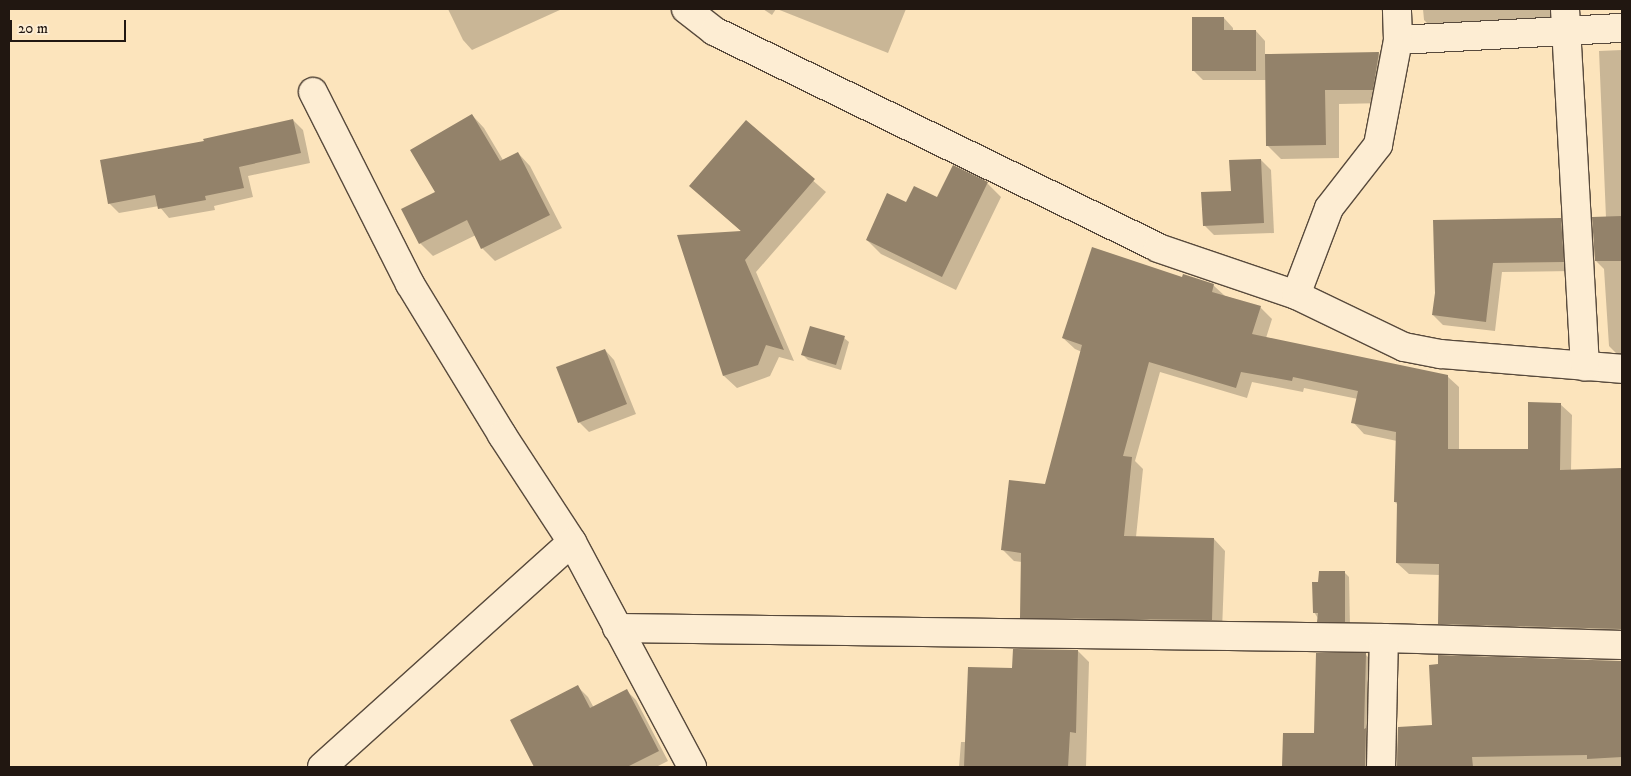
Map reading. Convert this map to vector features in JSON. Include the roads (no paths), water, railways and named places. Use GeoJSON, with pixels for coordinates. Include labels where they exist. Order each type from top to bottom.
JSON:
{"type":"FeatureCollection","features":[{"type":"Feature","properties":{"kind":"street"},"geometry":{"type":"LineString","coordinates":[[686,9],[714,32],[1158,248],[1296,295],[1404,346],[1441,354],[1622,369]]}},
{"type":"Feature","properties":{"kind":"street"},"geometry":{"type":"LineString","coordinates":[[1296,295],[1329,208],[1378,145],[1398,40],[1397,9]]}},
{"type":"Feature","properties":{"kind":"street"},"geometry":{"type":"LineString","coordinates":[[1398,40],[1566,20],[1622,28]]}},
{"type":"Feature","properties":{"kind":"street"},"geometry":{"type":"LineString","coordinates":[[1566,20],[1585,366]]}},
{"type":"Feature","properties":{"kind":"street"},"geometry":{"type":"LineString","coordinates":[[313,92],[410,284],[502,434],[572,542],[616,628],[692,767]]}},
{"type":"Feature","properties":{"kind":"street"},"geometry":{"type":"LineString","coordinates":[[322,767],[572,542]]}},
{"type":"Feature","properties":{"kind":"street"},"geometry":{"type":"LineString","coordinates":[[616,628],[1384,638],[1622,645]]}},
{"type":"Feature","properties":{"kind":"street"},"geometry":{"type":"LineString","coordinates":[[1382,767],[1384,638]]}}]}
